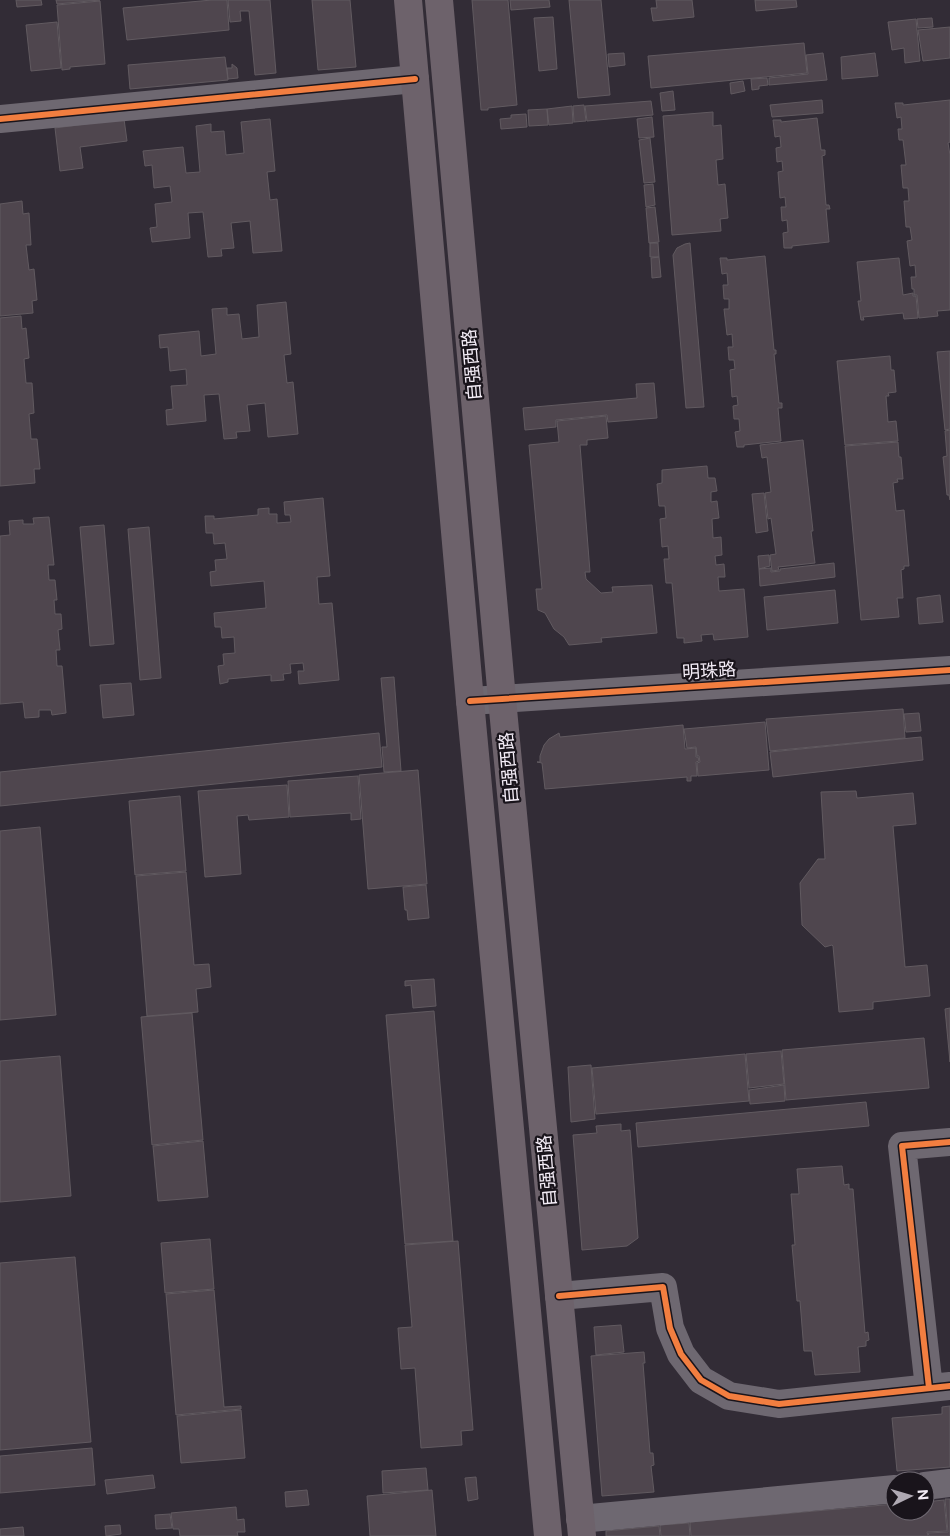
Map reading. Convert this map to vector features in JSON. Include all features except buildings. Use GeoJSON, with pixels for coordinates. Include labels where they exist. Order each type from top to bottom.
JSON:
{"type":"FeatureCollection","features":[{"type":"Feature","properties":{"kind":"main road","name":"自强西路"},"geometry":{"type":"LineString","coordinates":[[408,0],[470,701],[548,1536]]}},
{"type":"Feature","properties":{"kind":"main road","name":"自强西路"},"geometry":{"type":"LineString","coordinates":[[440,0],[502,698],[581,1528]]}},
{"type":"Feature","properties":{"kind":"street"},"geometry":{"type":"LineString","coordinates":[[0,119],[415,79]]}},
{"type":"Feature","properties":{"kind":"street","name":"明珠路"},"geometry":{"type":"LineString","coordinates":[[470,701],[950,670]]}},
{"type":"Feature","properties":{"kind":"street"},"geometry":{"type":"LineString","coordinates":[[559,1296],[663,1286],[670,1328],[681,1354],[701,1380],[729,1396],[779,1404],[939,1387],[902,1146],[950,1142]]}},
{"type":"Feature","properties":{"kind":"street"},"geometry":{"type":"LineString","coordinates":[[935,1485],[950,1483]]}},
{"type":"Feature","properties":{"kind":"street"},"geometry":{"type":"LineString","coordinates":[[581,1528],[885,1490]]}},
{"type":"Feature","properties":{"kind":"cycle path"},"geometry":{"type":"LineString","coordinates":[[0,119],[415,79]]}},
{"type":"Feature","properties":{"kind":"cycle path"},"geometry":{"type":"LineString","coordinates":[[470,701],[950,670]]}},
{"type":"Feature","properties":{"kind":"cycle path"},"geometry":{"type":"LineString","coordinates":[[929,1388],[902,1146],[950,1142]]}},
{"type":"Feature","properties":{"kind":"cycle path"},"geometry":{"type":"LineString","coordinates":[[559,1296],[663,1287],[670,1328],[681,1354],[701,1380],[729,1396],[779,1404],[950,1386]]}}]}
